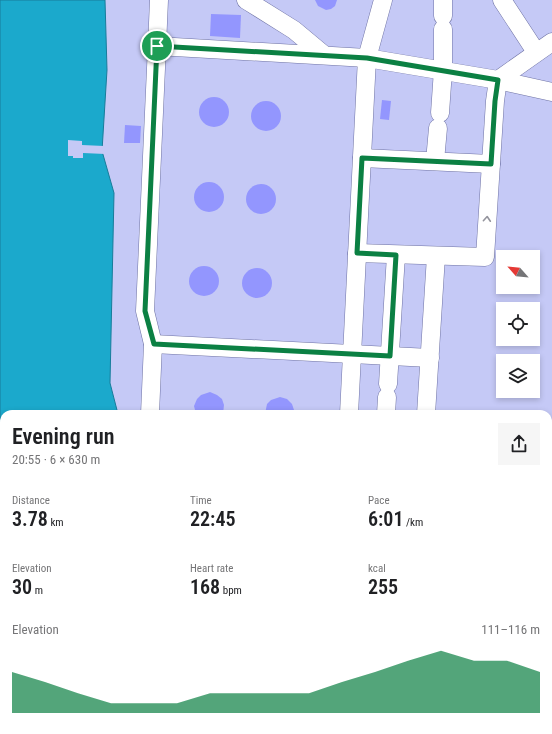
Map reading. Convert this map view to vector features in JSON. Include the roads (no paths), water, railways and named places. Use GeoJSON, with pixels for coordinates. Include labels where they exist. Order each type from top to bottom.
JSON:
{"type":"FeatureCollection","features":[{"type":"Feature","properties":{"kind":"lane"},"geometry":{"type":"LineString","coordinates":[[150,410],[154,344],[145,311],[158,0]]}},
{"type":"Feature","properties":{"kind":"lane"},"geometry":{"type":"LineString","coordinates":[[246,0],[294,30],[324,55]]}},
{"type":"Feature","properties":{"kind":"lane"},"geometry":{"type":"LineString","coordinates":[[349,410],[367,58],[383,0]]}},
{"type":"Feature","properties":{"kind":"lane"},"geometry":{"type":"LineString","coordinates":[[502,0],[536,52]]}},
{"type":"Feature","properties":{"kind":"lane"},"geometry":{"type":"LineString","coordinates":[[436,161],[443,70],[443,15]]}},
{"type":"Feature","properties":{"kind":"lane"},"geometry":{"type":"LineString","coordinates":[[357,253],[485,257],[495,101],[498,80],[552,42]]}},
{"type":"Feature","properties":{"kind":"lane"},"geometry":{"type":"LineString","coordinates":[[157,46],[367,58],[498,80],[552,92]]}},
{"type":"Feature","properties":{"kind":"lane"},"geometry":{"type":"LineString","coordinates":[[362,158],[491,164]]}},
{"type":"Feature","properties":{"kind":"lane"},"geometry":{"type":"LineString","coordinates":[[387,398],[396,255]]}},
{"type":"Feature","properties":{"kind":"lane"},"geometry":{"type":"LineString","coordinates":[[426,410],[436,256]]}},
{"type":"Feature","properties":{"kind":"lane"},"geometry":{"type":"LineString","coordinates":[[154,344],[430,358]]}},
{"type":"Feature","properties":{"kind":"water"},"geometry":{"type":"Polygon","coordinates":[[[0,0],[105,0],[107,70],[102,151],[114,193],[110,383],[117,410],[0,410],[0,0]]]}}]}
